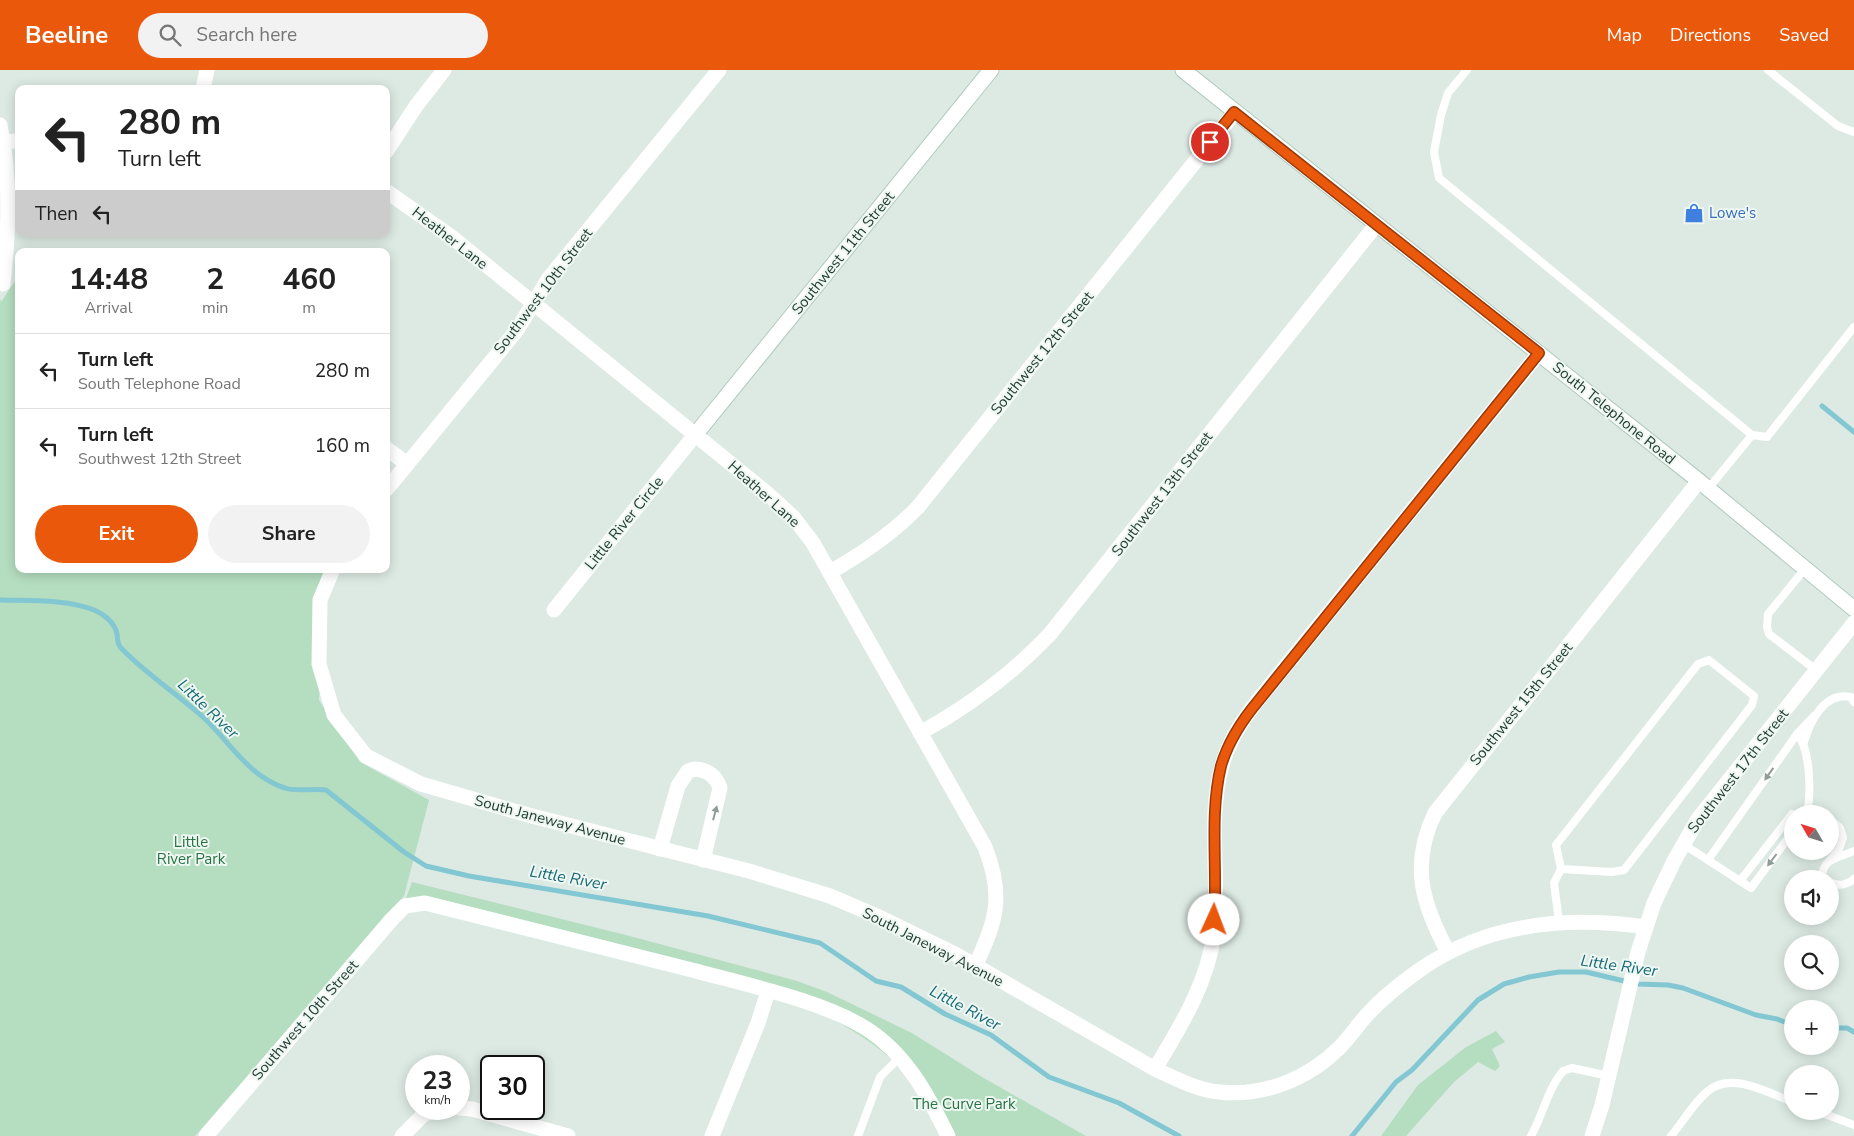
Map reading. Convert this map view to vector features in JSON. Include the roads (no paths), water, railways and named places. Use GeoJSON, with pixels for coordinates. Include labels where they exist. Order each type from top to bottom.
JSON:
{"type":"FeatureCollection","features":[{"type":"Feature","properties":{"kind":"street"},"geometry":{"type":"LineString","coordinates":[[203,85],[207,70]]}},
{"type":"Feature","properties":{"kind":"street"},"geometry":{"type":"LineString","coordinates":[[390,146],[416,106],[444,70]]}},
{"type":"Feature","properties":{"kind":"street","name":"Southwest 10th Street"},"geometry":{"type":"LineString","coordinates":[[390,485],[517,330],[549,278],[720,70]]}},
{"type":"Feature","properties":{"kind":"street","name":"Southwest 11th Street"},"geometry":{"type":"LineString","coordinates":[[695,435],[991,70]]}},
{"type":"Feature","properties":{"kind":"street","name":"South Telephone Road"},"geometry":{"type":"LineString","coordinates":[[1183,70],[1539,353],[1854,609]]}},
{"type":"Feature","properties":{"kind":"street","name":"Southwest 12th Street"},"geometry":{"type":"LineString","coordinates":[[830,572],[882,539],[918,507],[1234,112]]}},
{"type":"Feature","properties":{"kind":"street"},"geometry":{"type":"LineString","coordinates":[[0,126],[4,143],[9,228],[3,284]]}},
{"type":"Feature","properties":{"kind":"street"},"geometry":{"type":"LineString","coordinates":[[4,143],[15,141]]}},
{"type":"Feature","properties":{"kind":"street","name":"Heather Lane"},"geometry":{"type":"LineString","coordinates":[[390,194],[447,233],[768,494],[794,518],[813,543],[985,847],[997,886],[993,925],[975,966]]}},
{"type":"Feature","properties":{"kind":"street","name":"Southwest 13th Street"},"geometry":{"type":"LineString","coordinates":[[920,733],[976,700],[1009,674],[1050,634],[1376,225]]}},
{"type":"Feature","properties":{"kind":"street"},"geometry":{"type":"LineString","coordinates":[[1154,1069],[1188,1010],[1208,961],[1214,934],[1217,796],[1222,766],[1234,736],[1259,700],[1539,353]]}},
{"type":"Feature","properties":{"kind":"street","name":"Little River Circle"},"geometry":{"type":"LineString","coordinates":[[554,610],[695,435]]}},
{"type":"Feature","properties":{"kind":"street"},"geometry":{"type":"LineString","coordinates":[[390,451],[407,464]]}},
{"type":"Feature","properties":{"kind":"street","name":"Southwest 15th Street"},"geometry":{"type":"LineString","coordinates":[[1448,952],[1423,895],[1421,847],[1435,813],[1703,485]]}},
{"type":"Feature","properties":{"kind":"street","name":"South Janeway Avenue"},"geometry":{"type":"LineString","coordinates":[[331,573],[320,600],[320,664],[334,715],[366,756],[421,784],[528,815],[749,871],[830,896],[879,917],[975,966],[1154,1069],[1180,1080],[1218,1092],[1256,1091],[1296,1079],[1339,1048],[1368,1014],[1398,985],[1448,952],[1514,928],[1558,922],[1613,922],[1646,927]]}},
{"type":"Feature","properties":{"kind":"street","name":"Southwest 17th Street"},"geometry":{"type":"LineString","coordinates":[[1592,1136],[1646,927],[1654,903],[1682,844],[1716,796],[1854,623]]}},
{"type":"Feature","properties":{"kind":"street"},"geometry":{"type":"LineString","coordinates":[[660,849],[682,778],[695,768],[704,770],[717,780],[720,788],[703,860]]}},
{"type":"Feature","properties":{"kind":"street","name":"Southwest 10th Street"},"geometry":{"type":"LineString","coordinates":[[206,1136],[405,906],[425,903],[546,932],[768,991]]}},
{"type":"Feature","properties":{"kind":"street"},"geometry":{"type":"LineString","coordinates":[[712,1136],[758,1023],[768,991],[824,1009],[867,1029],[900,1057],[923,1086],[948,1136]]}},
{"type":"Feature","properties":{"kind":"street"},"geometry":{"type":"LineString","coordinates":[[470,1110],[568,1136]]}},
{"type":"Feature","properties":{"kind":"street"},"geometry":{"type":"LineString","coordinates":[[402,1136],[418,1120]]}},
{"type":"Feature","properties":{"kind":"lane"},"geometry":{"type":"LineString","coordinates":[[1467,70],[1448,93],[1441,115],[1434,152],[1439,178],[1752,435],[1767,437],[1854,327]]}},
{"type":"Feature","properties":{"kind":"lane"},"geometry":{"type":"LineString","coordinates":[[1768,70],[1838,126],[1854,132]]}},
{"type":"Feature","properties":{"kind":"lane"},"geometry":{"type":"LineString","coordinates":[[1703,485],[1752,435]]}},
{"type":"Feature","properties":{"kind":"lane"},"geometry":{"type":"LineString","coordinates":[[1804,570],[1768,614],[1767,627],[1769,634],[1816,670]]}},
{"type":"Feature","properties":{"kind":"lane"},"geometry":{"type":"LineString","coordinates":[[1558,922],[1554,883],[1561,869],[1556,845],[1698,664],[1710,660],[1754,696],[1752,704],[1624,870],[1612,872],[1561,869]]}},
{"type":"Feature","properties":{"kind":"lane"},"geometry":{"type":"LineString","coordinates":[[1708,860],[1797,734],[1831,700],[1842,695],[1850,697],[1854,702]]}},
{"type":"Feature","properties":{"kind":"lane"},"geometry":{"type":"LineString","coordinates":[[1808,805],[1810,792],[1804,742],[1814,716]]}},
{"type":"Feature","properties":{"kind":"lane"},"geometry":{"type":"LineString","coordinates":[[1797,734],[1804,742]]}},
{"type":"Feature","properties":{"kind":"lane"},"geometry":{"type":"LineString","coordinates":[[1740,881],[1784,825]]}},
{"type":"Feature","properties":{"kind":"lane"},"geometry":{"type":"LineString","coordinates":[[1839,827],[1843,838],[1839,849]]}},
{"type":"Feature","properties":{"kind":"lane"},"geometry":{"type":"LineString","coordinates":[[1682,844],[1751,888],[1784,844]]}},
{"type":"Feature","properties":{"kind":"lane"},"geometry":{"type":"LineString","coordinates":[[1839,857],[1854,851]]}},
{"type":"Feature","properties":{"kind":"lane"},"geometry":{"type":"LineString","coordinates":[[1823,870],[1830,860]]}},
{"type":"Feature","properties":{"kind":"lane"},"geometry":{"type":"LineString","coordinates":[[1839,885],[1848,884],[1854,879]]}},
{"type":"Feature","properties":{"kind":"lane"},"geometry":{"type":"LineString","coordinates":[[858,1136],[880,1077],[900,1057]]}},
{"type":"Feature","properties":{"kind":"lane"},"geometry":{"type":"LineString","coordinates":[[1531,1136],[1541,1119],[1551,1089],[1563,1071],[1572,1068],[1609,1076]]}},
{"type":"Feature","properties":{"kind":"lane"},"geometry":{"type":"LineString","coordinates":[[1671,1136],[1708,1090],[1722,1084],[1745,1084],[1784,1099]]}},
{"type":"Feature","properties":{"kind":"lane"},"geometry":{"type":"LineString","coordinates":[[1839,1120],[1854,1126]]}},
{"type":"Feature","properties":{"kind":"waterway"},"geometry":{"type":"LineString","coordinates":[[1822,406],[1854,432]]}},
{"type":"Feature","properties":{"kind":"waterway","name":"Little River"},"geometry":{"type":"LineString","coordinates":[[0,600],[60,602],[83,606],[102,614],[114,626],[121,648],[203,717],[240,757],[260,775],[272,783],[289,789],[326,790],[404,852],[426,866],[469,876],[708,916],[820,943],[876,981],[901,987],[945,1014],[991,1035],[1049,1077],[1119,1103],[1179,1136]]}},
{"type":"Feature","properties":{"kind":"waterway","name":"Little River"},"geometry":{"type":"LineString","coordinates":[[1352,1136],[1396,1082],[1412,1070],[1478,1000],[1504,984],[1529,977],[1559,972],[1586,972],[1637,984],[1668,985],[1683,988],[1756,1015],[1784,1022]]}},
{"type":"Feature","properties":{"kind":"waterway","name":"Little River"},"geometry":{"type":"LineString","coordinates":[[1839,1028],[1847,1028],[1854,1032]]}},
{"type":"Feature","properties":{"kind":"place","name":"Lowe's"},"geometry":{"type":"Point","coordinates":[1694,213]}},
{"type":"Feature","properties":{"kind":"park label","name":"Little River Park"},"geometry":{"type":"Point","coordinates":[191,850]}},
{"type":"Feature","properties":{"kind":"park label","name":"The Curve Park"},"geometry":{"type":"Point","coordinates":[964,1104]}}]}
